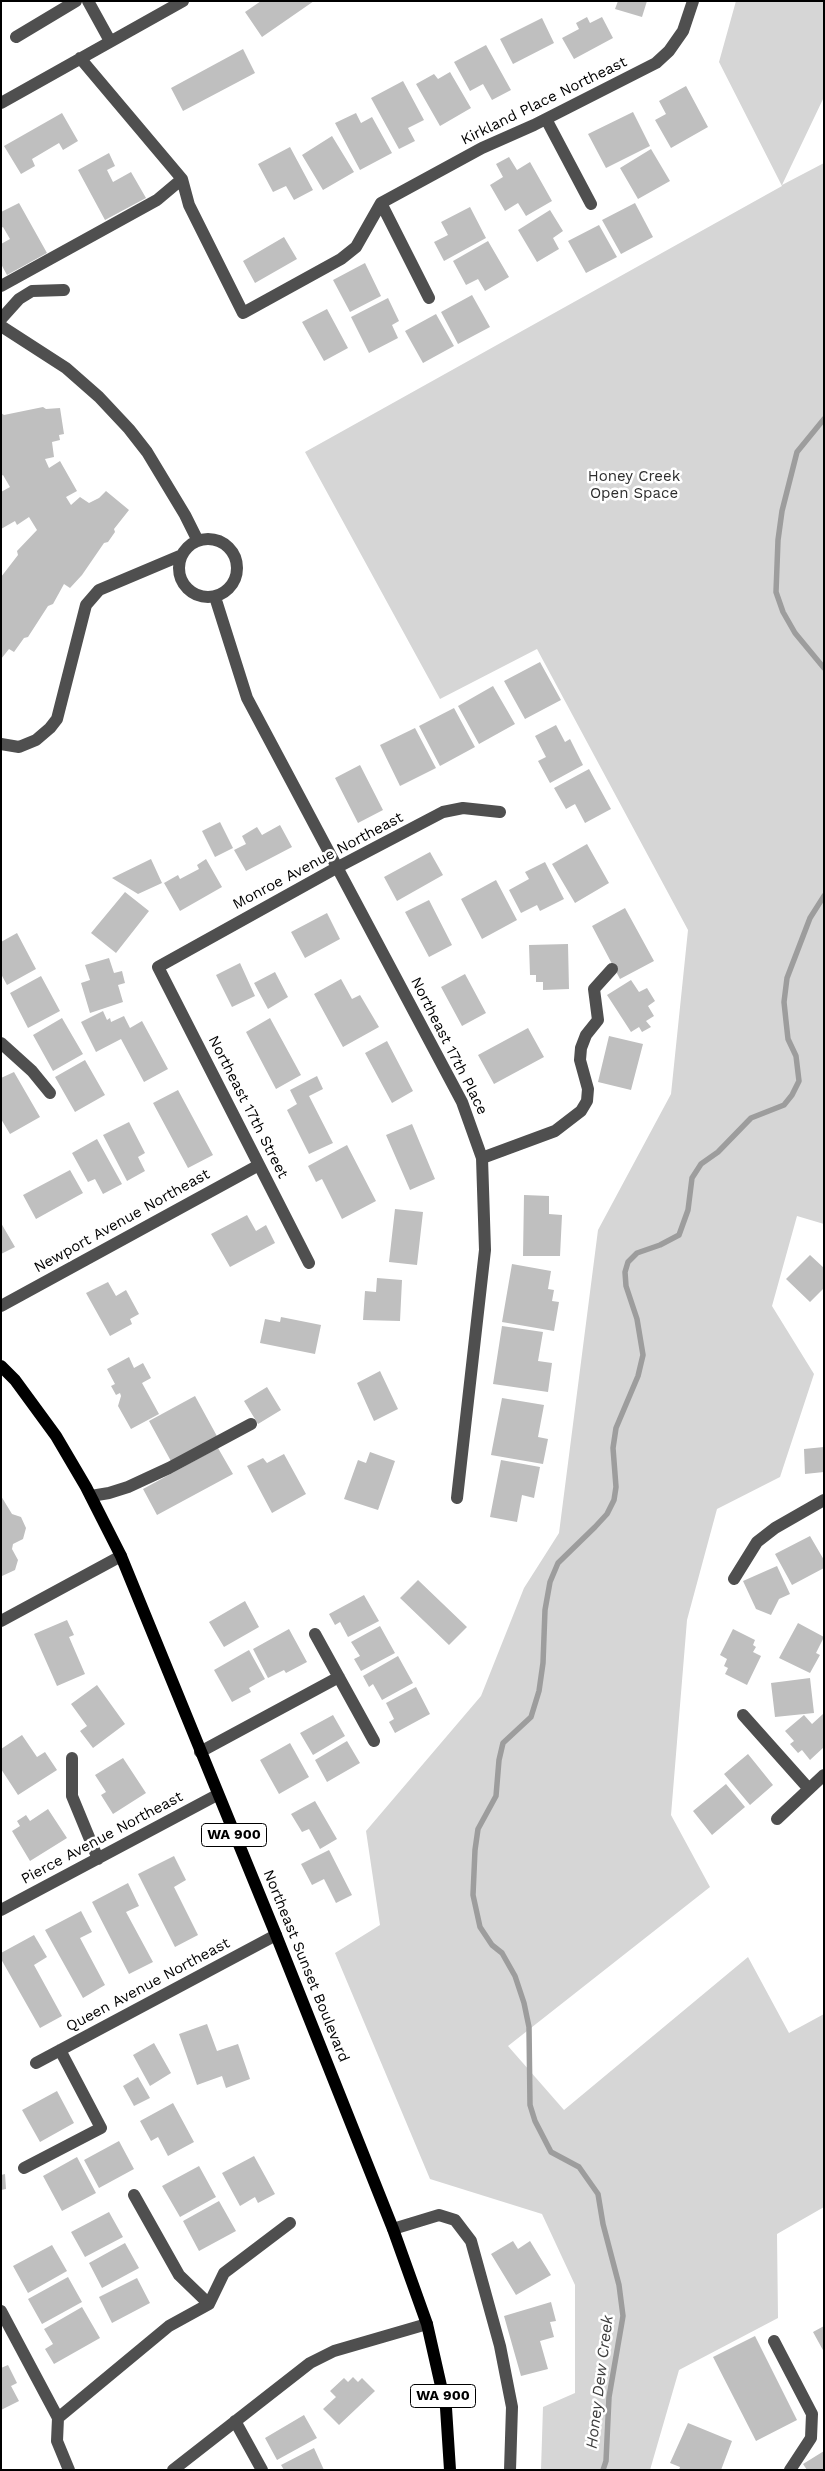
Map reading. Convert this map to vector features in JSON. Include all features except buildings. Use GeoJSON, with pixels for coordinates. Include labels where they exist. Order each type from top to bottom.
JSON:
{"type":"FeatureCollection","features":[{"type":"Feature","properties":{"kind":"main road","name":"Northeast Sunset Boulevard"},"geometry":{"type":"LineString","coordinates":[[1,1366],[15,1380],[56,1436],[91,1496],[121,1556],[217,1795],[276,1935],[393,2229],[427,2324],[446,2408],[450,2470]]}},
{"type":"Feature","properties":{"kind":"street"},"geometry":{"type":"LineString","coordinates":[[16,37],[76,1]]}},
{"type":"Feature","properties":{"kind":"street"},"geometry":{"type":"LineString","coordinates":[[88,1],[110,41]]}},
{"type":"Feature","properties":{"kind":"street"},"geometry":{"type":"LineString","coordinates":[[1,103],[183,1]]}},
{"type":"Feature","properties":{"kind":"street","name":"Kirkland Place Northeast"},"geometry":{"type":"LineString","coordinates":[[381,203],[482,148],[546,119],[656,63],[669,51],[683,31],[693,1]]}},
{"type":"Feature","properties":{"kind":"street"},"geometry":{"type":"LineString","coordinates":[[80,58],[182,179],[189,204],[243,313],[341,258],[356,247],[381,203]]}},
{"type":"Feature","properties":{"kind":"street"},"geometry":{"type":"LineString","coordinates":[[546,119],[591,204]]}},
{"type":"Feature","properties":{"kind":"street"},"geometry":{"type":"LineString","coordinates":[[1,286],[157,200],[182,179]]}},
{"type":"Feature","properties":{"kind":"street"},"geometry":{"type":"LineString","coordinates":[[381,203],[429,298]]}},
{"type":"Feature","properties":{"kind":"street"},"geometry":{"type":"LineString","coordinates":[[1,319],[19,299],[32,291],[64,290]]}},
{"type":"Feature","properties":{"kind":"street"},"geometry":{"type":"LineString","coordinates":[[1,326],[66,368],[129,429],[147,452],[186,515],[198,541]]}},
{"type":"Feature","properties":{"kind":"street"},"geometry":{"type":"LineString","coordinates":[[1,744],[19,746],[36,740],[57,719],[86,604],[99,590],[182,554],[189,546],[198,541],[208,539],[228,547],[234,555],[237,565],[236,575],[225,592],[215,596],[204,597],[194,594],[185,586],[180,576],[179,565],[182,554]]}},
{"type":"Feature","properties":{"kind":"street","name":"Northeast 17th Place"},"geometry":{"type":"LineString","coordinates":[[215,596],[247,698],[290,782],[338,868],[462,1102],[482,1158],[485,1250],[457,1498]]}},
{"type":"Feature","properties":{"kind":"street","name":"Monroe Avenue Northeast"},"geometry":{"type":"LineString","coordinates":[[158,967],[443,812],[462,808],[500,812]]}},
{"type":"Feature","properties":{"kind":"street","name":"Northeast 17th Street"},"geometry":{"type":"LineString","coordinates":[[158,967],[309,1263]]}},
{"type":"Feature","properties":{"kind":"street"},"geometry":{"type":"LineString","coordinates":[[482,1158],[555,1131],[581,1111],[587,1101],[588,1090],[580,1060],[581,1048],[586,1035],[598,1020],[594,989],[612,970]]}},
{"type":"Feature","properties":{"kind":"street"},"geometry":{"type":"LineString","coordinates":[[1,1043],[32,1071],[50,1093]]}},
{"type":"Feature","properties":{"kind":"street","name":"Newport Avenue Northeast"},"geometry":{"type":"LineString","coordinates":[[1,1306],[259,1165]]}},
{"type":"Feature","properties":{"kind":"street"},"geometry":{"type":"LineString","coordinates":[[91,1496],[128,1487],[169,1468],[251,1424]]}},
{"type":"Feature","properties":{"kind":"street"},"geometry":{"type":"LineString","coordinates":[[734,1579],[757,1542],[775,1528],[824,1500]]}},
{"type":"Feature","properties":{"kind":"street"},"geometry":{"type":"LineString","coordinates":[[1,1621],[121,1556]]}},
{"type":"Feature","properties":{"kind":"street"},"geometry":{"type":"LineString","coordinates":[[315,1634],[374,1741]]}},
{"type":"Feature","properties":{"kind":"street"},"geometry":{"type":"LineString","coordinates":[[200,1752],[339,1677]]}},
{"type":"Feature","properties":{"kind":"street"},"geometry":{"type":"LineString","coordinates":[[742,1715],[809,1789]]}},
{"type":"Feature","properties":{"kind":"street"},"geometry":{"type":"LineString","coordinates":[[72,1758],[72,1796],[98,1859]]}},
{"type":"Feature","properties":{"kind":"street"},"geometry":{"type":"LineString","coordinates":[[777,1819],[824,1775]]}},
{"type":"Feature","properties":{"kind":"street","name":"Pierce Avenue Northeast"},"geometry":{"type":"LineString","coordinates":[[1,1910],[217,1795]]}},
{"type":"Feature","properties":{"kind":"street","name":"Queen Avenue Northeast"},"geometry":{"type":"LineString","coordinates":[[36,2063],[276,1935]]}},
{"type":"Feature","properties":{"kind":"street"},"geometry":{"type":"LineString","coordinates":[[24,2168],[101,2128],[60,2050]]}},
{"type":"Feature","properties":{"kind":"street"},"geometry":{"type":"LineString","coordinates":[[134,2195],[179,2275],[209,2304]]}},
{"type":"Feature","properties":{"kind":"street"},"geometry":{"type":"LineString","coordinates":[[393,2229],[439,2215],[455,2220],[471,2241],[500,2346],[512,2407],[510,2470]]}},
{"type":"Feature","properties":{"kind":"street"},"geometry":{"type":"LineString","coordinates":[[58,2418],[169,2326],[209,2304],[224,2273],[290,2223]]}},
{"type":"Feature","properties":{"kind":"street"},"geometry":{"type":"LineString","coordinates":[[1,2312],[58,2418],[57,2442],[69,2470]]}},
{"type":"Feature","properties":{"kind":"street"},"geometry":{"type":"LineString","coordinates":[[176,2469],[310,2363],[334,2351],[427,2324]]}},
{"type":"Feature","properties":{"kind":"street"},"geometry":{"type":"LineString","coordinates":[[774,2341],[812,2414],[811,2438],[790,2470]]}},
{"type":"Feature","properties":{"kind":"street"},"geometry":{"type":"LineString","coordinates":[[235,2422],[262,2470]]}},
{"type":"Feature","properties":{"kind":"green space","name":"Honey Creek Open Space"},"geometry":{"type":"Polygon","coordinates":[[[736,1],[824,1],[824,97],[782,185],[824,163],[824,1224],[797,1216],[772,1306],[814,1374],[780,1477],[717,1509],[687,1620],[671,1815],[710,1887],[508,2046],[564,2110],[748,1957],[789,2033],[824,2014],[824,2207],[777,2234],[778,2318],[679,2370],[650,2470],[541,2470],[543,2407],[575,2393],[575,2285],[542,2214],[430,2179],[335,1953],[380,1925],[366,1831],[481,1696],[524,1588],[559,1533],[598,1230],[671,1094],[688,930],[537,649],[440,699],[305,452],[782,186],[719,62],[736,1]]]}},
{"type":"Feature","properties":{"kind":"waterway","name":"Honey Dew Creek"},"geometry":{"type":"LineString","coordinates":[[824,419],[797,452],[782,511],[778,540],[776,592],[783,612],[795,633],[824,668]]}},
{"type":"Feature","properties":{"kind":"waterway","name":"Honey Dew Creek"},"geometry":{"type":"LineString","coordinates":[[603,2470],[606,2461],[609,2397],[623,2316],[619,2285],[603,2224],[598,2194],[579,2167],[551,2152],[535,2121],[530,2105],[529,2027],[524,2003],[515,1976],[502,1953],[492,1945],[480,1927],[473,1895],[475,1850],[478,1829],[496,1796],[499,1760],[503,1743],[531,1717],[539,1691],[543,1663],[545,1610],[550,1582],[558,1563],[607,1514],[614,1500],[616,1487],[613,1448],[616,1428],[638,1376],[643,1355],[637,1319],[626,1286],[625,1272],[628,1262],[637,1253],[660,1245],[679,1235],[688,1210],[692,1178],[701,1164],[718,1152],[751,1118],[784,1105],[792,1095],[799,1081],[796,1056],[788,1039],[784,1002],[787,978],[810,918],[824,896]]}}]}
